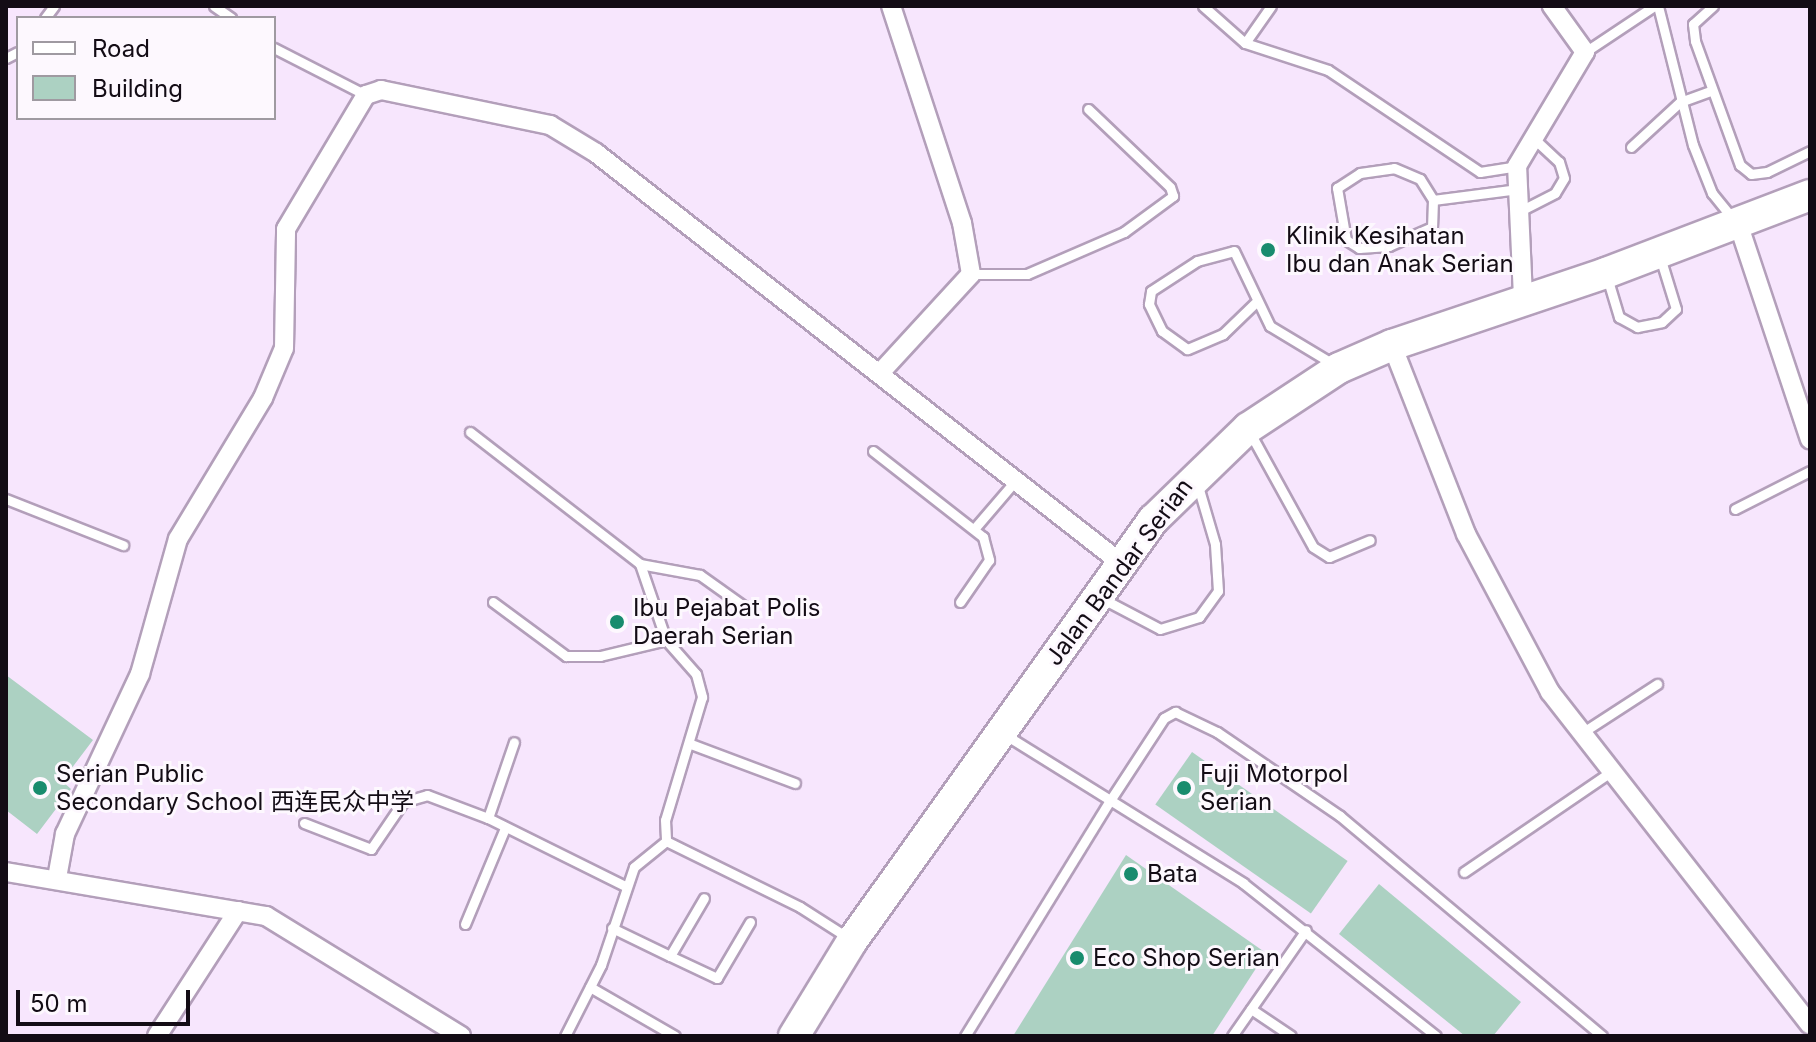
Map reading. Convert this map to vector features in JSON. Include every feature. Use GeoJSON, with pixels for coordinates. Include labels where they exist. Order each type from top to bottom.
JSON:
{"type":"FeatureCollection","features":[{"type":"Feature","properties":{"kind":"main road","name":"Jalan Bandar Serian"},"geometry":{"type":"LineString","coordinates":[[794,1036],[852,941],[1096,596],[1195,472],[1248,428],[1339,368],[1392,345],[1523,297],[1606,273],[1810,195]]}},
{"type":"Feature","properties":{"kind":"street"},"geometry":{"type":"LineString","coordinates":[[880,373],[971,274],[962,223],[891,6]]}},
{"type":"Feature","properties":{"kind":"street"},"geometry":{"type":"LineString","coordinates":[[1523,297],[1517,166],[1585,52],[1552,6]]}},
{"type":"Feature","properties":{"kind":"street"},"geometry":{"type":"LineString","coordinates":[[57,878],[65,834],[140,674],[178,539],[263,398],[284,348],[286,229],[366,95],[381,90],[418,95],[550,125],[638,183],[1121,563]]}},
{"type":"Feature","properties":{"kind":"street"},"geometry":{"type":"LineString","coordinates":[[1738,223],[1810,439]]}},
{"type":"Feature","properties":{"kind":"street"},"geometry":{"type":"LineString","coordinates":[[1392,345],[1466,534],[1543,679],[1609,773],[1810,1025]]}},
{"type":"Feature","properties":{"kind":"street"},"geometry":{"type":"LineString","coordinates":[[6,872],[57,878],[238,911],[292,927],[461,1036]]}},
{"type":"Feature","properties":{"kind":"street"},"geometry":{"type":"LineString","coordinates":[[157,1036],[238,911]]}},
{"type":"Feature","properties":{"kind":"lane"},"geometry":{"type":"LineString","coordinates":[[1203,6],[1245,43],[1328,70],[1480,172],[1517,166]]}},
{"type":"Feature","properties":{"kind":"lane"},"geometry":{"type":"LineString","coordinates":[[1245,43],[1271,6]]}},
{"type":"Feature","properties":{"kind":"lane"},"geometry":{"type":"LineString","coordinates":[[1585,52],[1656,6],[1680,102],[1712,193],[1738,223]]}},
{"type":"Feature","properties":{"kind":"lane"},"geometry":{"type":"LineString","coordinates":[[1713,6],[1693,24],[1711,91],[1733,151],[1751,174],[1810,151]]}},
{"type":"Feature","properties":{"kind":"lane"},"geometry":{"type":"LineString","coordinates":[[276,49],[366,95]]}},
{"type":"Feature","properties":{"kind":"lane"},"geometry":{"type":"LineString","coordinates":[[1631,147],[1680,102],[1711,91]]}},
{"type":"Feature","properties":{"kind":"lane"},"geometry":{"type":"LineString","coordinates":[[971,274],[1027,274],[1124,232],[1173,196],[1170,187],[1088,109]]}},
{"type":"Feature","properties":{"kind":"lane"},"geometry":{"type":"LineString","coordinates":[[1519,212],[1555,193],[1564,178],[1559,162],[1533,138]]}},
{"type":"Feature","properties":{"kind":"lane"},"geometry":{"type":"LineString","coordinates":[[1394,168],[1420,179],[1433,200],[1432,227],[1389,246],[1359,248],[1346,240],[1336,200],[1343,180],[1394,168]]}},
{"type":"Feature","properties":{"kind":"lane"},"geometry":{"type":"LineString","coordinates":[[1433,200],[1518,189]]}},
{"type":"Feature","properties":{"kind":"lane"},"geometry":{"type":"LineString","coordinates":[[1255,303],[1223,334],[1187,349],[1162,331],[1149,304],[1151,291],[1218,251],[1234,251],[1255,303],[1270,326],[1339,368]]}},
{"type":"Feature","properties":{"kind":"lane"},"geometry":{"type":"LineString","coordinates":[[1606,273],[1619,317],[1637,327],[1662,322],[1676,309],[1659,253]]}},
{"type":"Feature","properties":{"kind":"lane"},"geometry":{"type":"LineString","coordinates":[[1248,428],[1313,547],[1329,557],[1370,540]]}},
{"type":"Feature","properties":{"kind":"lane"},"geometry":{"type":"LineString","coordinates":[[470,432],[640,564],[688,570],[749,610]]}},
{"type":"Feature","properties":{"kind":"lane"},"geometry":{"type":"LineString","coordinates":[[873,451],[974,529],[989,560],[960,602]]}},
{"type":"Feature","properties":{"kind":"lane"},"geometry":{"type":"LineString","coordinates":[[1735,509],[1810,471]]}},
{"type":"Feature","properties":{"kind":"lane"},"geometry":{"type":"LineString","coordinates":[[1096,596],[1160,629],[1199,617],[1218,591],[1215,544],[1195,472]]}},
{"type":"Feature","properties":{"kind":"lane"},"geometry":{"type":"LineString","coordinates":[[974,529],[1016,480]]}},
{"type":"Feature","properties":{"kind":"lane"},"geometry":{"type":"LineString","coordinates":[[6,499],[123,545]]}},
{"type":"Feature","properties":{"kind":"lane"},"geometry":{"type":"LineString","coordinates":[[640,564],[666,640],[701,686],[691,744],[665,820],[666,841]]}},
{"type":"Feature","properties":{"kind":"lane"},"geometry":{"type":"LineString","coordinates":[[493,602],[566,656],[600,656],[666,640]]}},
{"type":"Feature","properties":{"kind":"lane"},"geometry":{"type":"LineString","coordinates":[[1580,734],[1657,684]]}},
{"type":"Feature","properties":{"kind":"lane"},"geometry":{"type":"LineString","coordinates":[[965,1036],[1111,799],[1164,718],[1175,712],[1189,716],[1340,816],[1602,1036]]}},
{"type":"Feature","properties":{"kind":"lane"},"geometry":{"type":"LineString","coordinates":[[1001,732],[1111,799],[1306,930],[1436,1036]]}},
{"type":"Feature","properties":{"kind":"lane"},"geometry":{"type":"LineString","coordinates":[[488,818],[514,742]]}},
{"type":"Feature","properties":{"kind":"lane"},"geometry":{"type":"LineString","coordinates":[[691,744],[795,783]]}},
{"type":"Feature","properties":{"kind":"lane"},"geometry":{"type":"LineString","coordinates":[[1464,872],[1609,773]]}},
{"type":"Feature","properties":{"kind":"lane"},"geometry":{"type":"LineString","coordinates":[[304,823],[371,849],[390,816],[413,797],[427,795],[488,818],[625,886]]}},
{"type":"Feature","properties":{"kind":"lane"},"geometry":{"type":"LineString","coordinates":[[465,924],[505,828]]}},
{"type":"Feature","properties":{"kind":"lane"},"geometry":{"type":"LineString","coordinates":[[666,841],[787,899],[852,941]]}},
{"type":"Feature","properties":{"kind":"lane"},"geometry":{"type":"LineString","coordinates":[[565,1036],[590,987],[634,867],[666,841]]}},
{"type":"Feature","properties":{"kind":"lane"},"geometry":{"type":"LineString","coordinates":[[670,956],[704,898]]}},
{"type":"Feature","properties":{"kind":"lane"},"geometry":{"type":"LineString","coordinates":[[612,928],[717,978],[750,922]]}},
{"type":"Feature","properties":{"kind":"lane"},"geometry":{"type":"LineString","coordinates":[[1232,1036],[1306,930]]}},
{"type":"Feature","properties":{"kind":"lane"},"geometry":{"type":"LineString","coordinates":[[590,987],[675,1036]]}},
{"type":"Feature","properties":{"kind":"lane"},"geometry":{"type":"LineString","coordinates":[[1251,1009],[1291,1036]]}},
{"type":"Feature","properties":{"kind":"building"},"geometry":{"type":"Polygon","coordinates":[[[6,675],[93,740],[62,781],[71,789],[37,834],[6,810],[6,675]]]}},
{"type":"Feature","properties":{"kind":"building"},"geometry":{"type":"Polygon","coordinates":[[[1192,752],[1348,861],[1311,913],[1155,804],[1192,752]]]}},
{"type":"Feature","properties":{"kind":"building"},"geometry":{"type":"Polygon","coordinates":[[[1126,855],[1266,953],[1212,1036],[1013,1036],[1126,855]]]}},
{"type":"Feature","properties":{"kind":"building"},"geometry":{"type":"Polygon","coordinates":[[[1379,884],[1521,1002],[1493,1036],[1465,1036],[1339,934],[1379,884]]]}},
{"type":"Feature","properties":{"kind":"place","name":"Klinik Kesihatan Ibu dan Anak Serian"},"geometry":{"type":"Point","coordinates":[1268,250]}},
{"type":"Feature","properties":{"kind":"place","name":"Ibu Pejabat Polis Daerah Serian"},"geometry":{"type":"Point","coordinates":[617,622]}},
{"type":"Feature","properties":{"kind":"place","name":"Serian Public Secondary School 西连民众中学"},"geometry":{"type":"Point","coordinates":[40,788]}},
{"type":"Feature","properties":{"kind":"place","name":"Fuji Motorpol Serian"},"geometry":{"type":"Point","coordinates":[1184,788]}},
{"type":"Feature","properties":{"kind":"place","name":"Bata"},"geometry":{"type":"Point","coordinates":[1131,874]}},
{"type":"Feature","properties":{"kind":"place","name":"Eco Shop Serian"},"geometry":{"type":"Point","coordinates":[1077,958]}}]}
